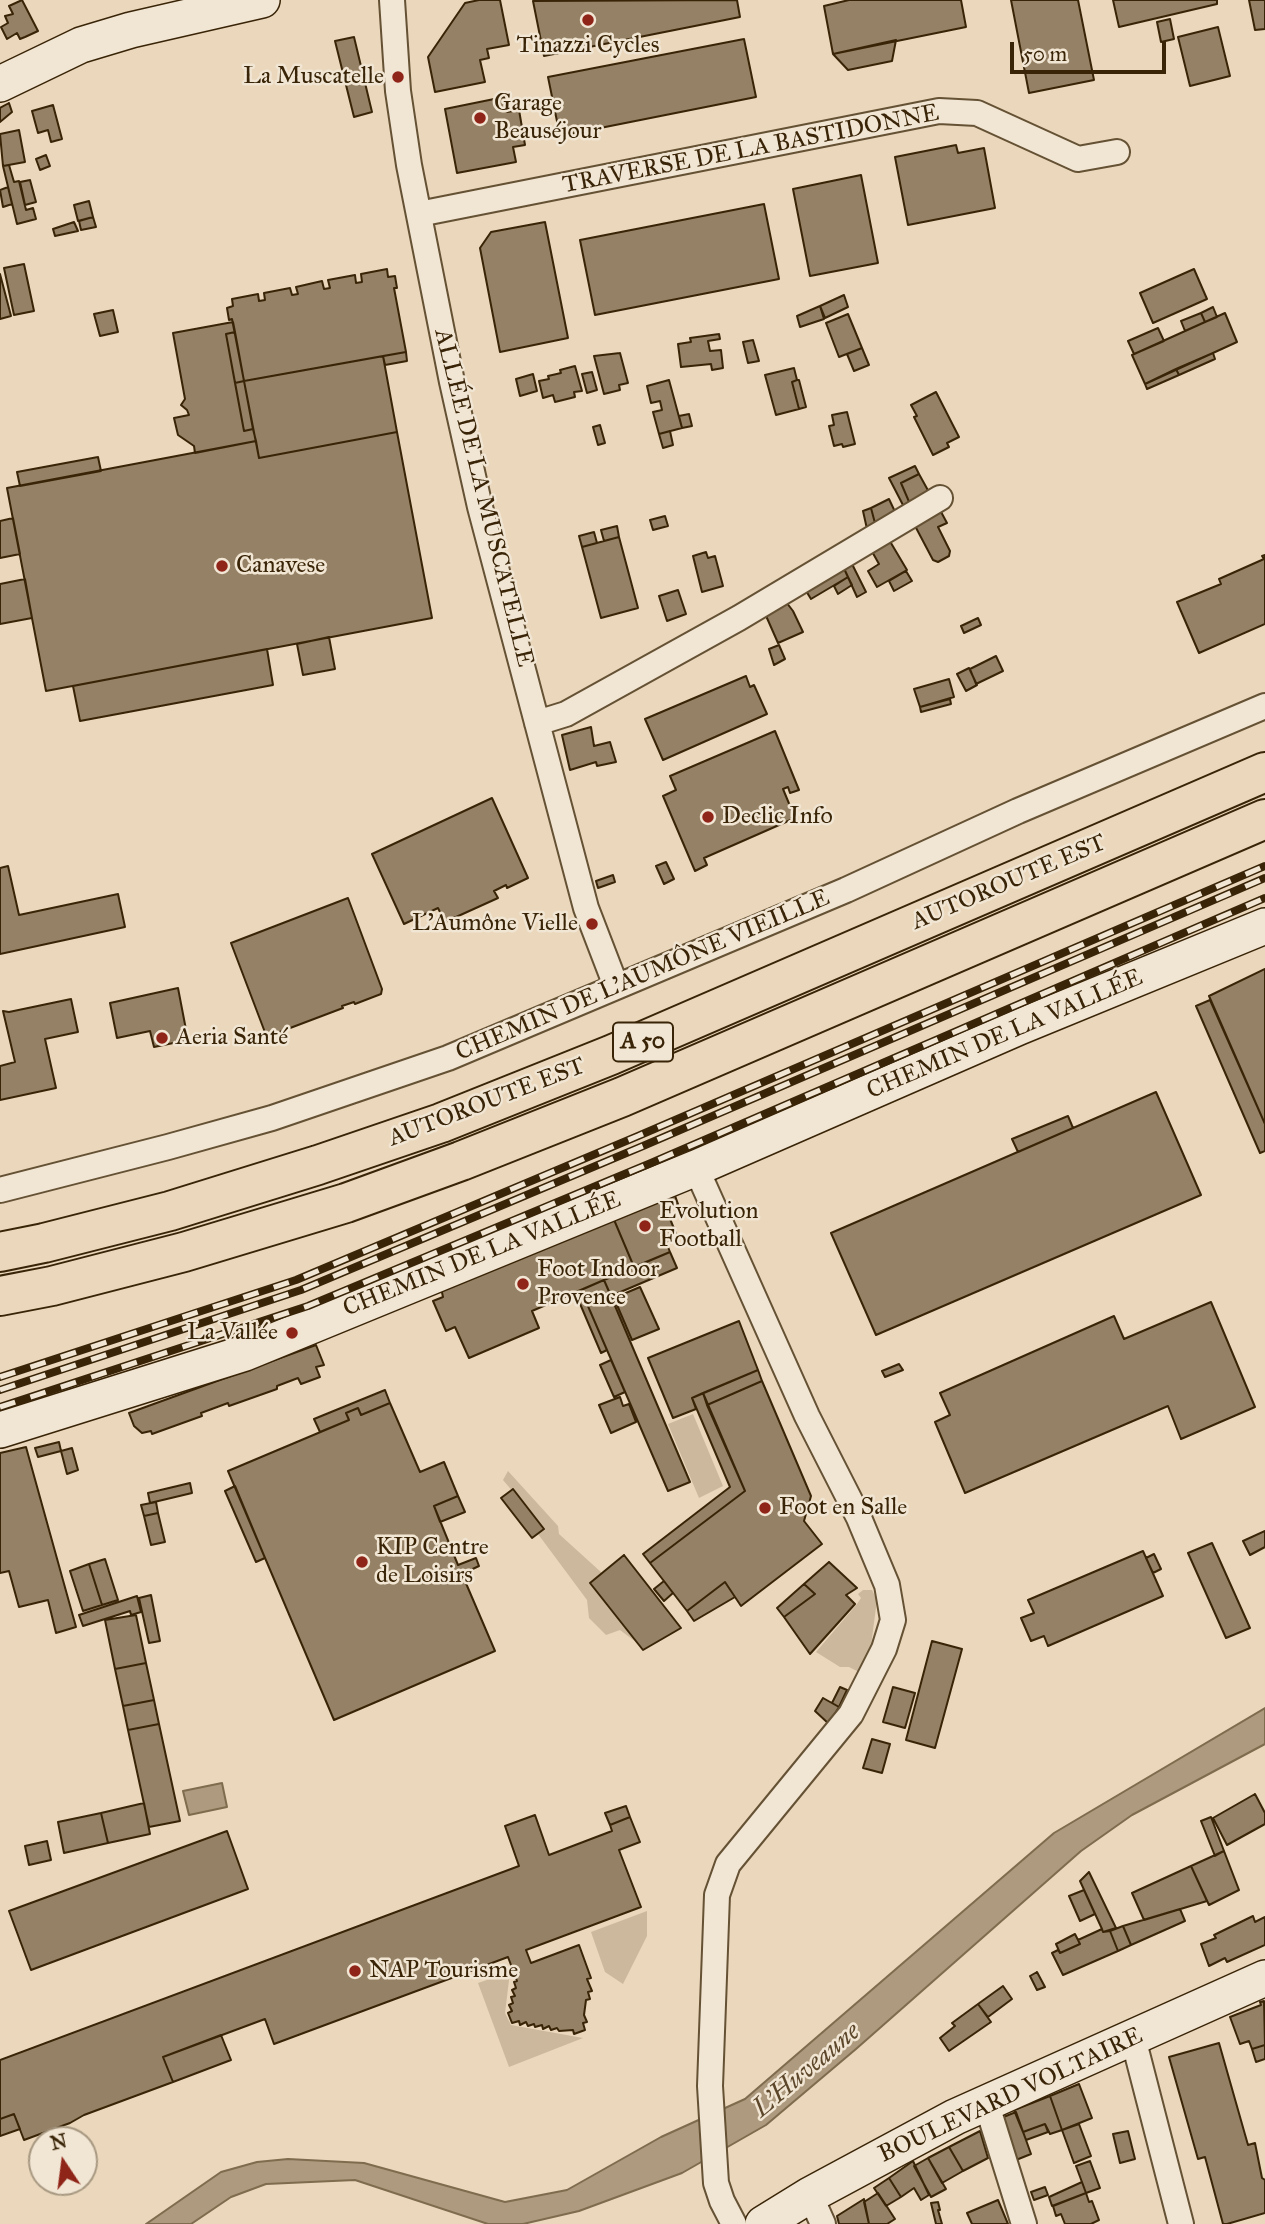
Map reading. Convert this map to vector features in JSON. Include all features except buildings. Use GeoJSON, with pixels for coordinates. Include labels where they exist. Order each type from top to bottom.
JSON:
{"type":"FeatureCollection","features":[{"type":"Feature","properties":{"kind":"highway","name":"AUTOROUTE EST"},"geometry":{"type":"LineString","coordinates":[[0,1252],[170,1211],[441,1123],[611,1055],[1265,772]]}},
{"type":"Feature","properties":{"kind":"highway","name":"AUTOROUTE EST"},"geometry":{"type":"LineString","coordinates":[[0,1296],[52,1286],[184,1252],[346,1203],[461,1161],[622,1097],[1265,819]]}},
{"type":"Feature","properties":{"kind":"street"},"geometry":{"type":"LineString","coordinates":[[0,84],[81,45],[131,30],[262,0]]}},
{"type":"Feature","properties":{"kind":"street","name":"ALLÉE DE LA MUSCATELLE"},"geometry":{"type":"LineString","coordinates":[[392,0],[398,91],[419,214],[480,507],[586,908],[616,986]]}},
{"type":"Feature","properties":{"kind":"street","name":"TRAVERSE DE LA BASTIDONNE"},"geometry":{"type":"LineString","coordinates":[[419,214],[939,111],[977,113],[1078,159],[1117,152]]}},
{"type":"Feature","properties":{"kind":"street"},"geometry":{"type":"LineString","coordinates":[[537,723],[578,708],[739,618],[940,498]]}},
{"type":"Feature","properties":{"kind":"street","name":"CHEMIN DE L'AUMÔNE VIEILLE"},"geometry":{"type":"LineString","coordinates":[[0,1190],[168,1147],[361,1089],[448,1058],[846,890],[1018,811],[1265,706]]}},
{"type":"Feature","properties":{"kind":"street","name":"CHEMIN DE LA VALLÉE"},"geometry":{"type":"LineString","coordinates":[[0,1430],[246,1353],[696,1168],[1031,1022],[1265,926]]}},
{"type":"Feature","properties":{"kind":"street"},"geometry":{"type":"LineString","coordinates":[[696,1168],[807,1416],[859,1518],[887,1585],[893,1620],[884,1649],[851,1714],[728,1864],[717,1895],[710,2086],[716,2183],[722,2202],[734,2224]]}},
{"type":"Feature","properties":{"kind":"street","name":"BOULEVARD VOLTAIRE"},"geometry":{"type":"LineString","coordinates":[[763,2224],[816,2210],[986,2102],[1137,2053],[1265,1978]]}},
{"type":"Feature","properties":{"kind":"street"},"geometry":{"type":"LineString","coordinates":[[1137,2053],[1181,2224]]}},
{"type":"Feature","properties":{"kind":"street"},"geometry":{"type":"LineString","coordinates":[[986,2102],[1024,2224]]}},
{"type":"Feature","properties":{"kind":"shaded area"},"geometry":{"type":"Polygon","coordinates":[[[693,1414],[723,1486],[699,1498],[668,1424],[693,1414]]]}},
{"type":"Feature","properties":{"kind":"shaded area"},"geometry":{"type":"Polygon","coordinates":[[[508,1471],[558,1526],[559,1534],[602,1573],[590,1584],[640,1645],[620,1630],[606,1635],[589,1618],[587,1600],[538,1534],[544,1528],[503,1480],[508,1471]]]}},
{"type":"Feature","properties":{"kind":"shaded area"},"geometry":{"type":"Polygon","coordinates":[[[863,1590],[872,1590],[877,1600],[868,1668],[859,1672],[849,1667],[840,1667],[816,1652],[857,1604],[861,1598],[858,1594],[863,1590]]]}},
{"type":"Feature","properties":{"kind":"shaded area"},"geometry":{"type":"Polygon","coordinates":[[[647,1911],[647,1936],[623,1984],[605,1972],[591,1932],[647,1911]]]}},
{"type":"Feature","properties":{"kind":"shaded area"},"geometry":{"type":"Polygon","coordinates":[[[510,1972],[505,2013],[511,2025],[583,2038],[509,2067],[478,1983],[510,1972]]]}},
{"type":"Feature","properties":{"kind":"water","name":"L'Huveaune"},"geometry":{"type":"Polygon","coordinates":[[[1265,1708],[1265,1744],[1132,1815],[1081,1851],[766,2125],[682,2173],[579,2211],[523,2224],[488,2224],[355,2180],[266,2184],[231,2197],[191,2224],[146,2224],[221,2172],[257,2162],[288,2159],[364,2163],[505,2202],[567,2190],[661,2137],[745,2099],[1054,1833],[1265,1708]]]}},
{"type":"Feature","properties":{"kind":"water"},"geometry":{"type":"Polygon","coordinates":[[[222,1783],[227,1807],[189,1815],[183,1791],[222,1783]]]}},
{"type":"Feature","properties":{"kind":"railway"},"geometry":{"type":"LineString","coordinates":[[0,1377],[296,1280],[1265,866]]}},
{"type":"Feature","properties":{"kind":"railway"},"geometry":{"type":"LineString","coordinates":[[0,1390],[301,1290],[1265,878]]}},
{"type":"Feature","properties":{"kind":"railway"},"geometry":{"type":"LineString","coordinates":[[0,1407],[308,1306],[651,1163],[1265,898]]}},
{"type":"Feature","properties":{"kind":"place","name":"Tinazzi Cycles"},"geometry":{"type":"Point","coordinates":[588,20]}},
{"type":"Feature","properties":{"kind":"place","name":"La Muscatelle"},"geometry":{"type":"Point","coordinates":[398,77]}},
{"type":"Feature","properties":{"kind":"place","name":"Garage Beauséjour"},"geometry":{"type":"Point","coordinates":[480,118]}},
{"type":"Feature","properties":{"kind":"place","name":"Canavese"},"geometry":{"type":"Point","coordinates":[222,566]}},
{"type":"Feature","properties":{"kind":"place","name":"Declic Info"},"geometry":{"type":"Point","coordinates":[708,817]}},
{"type":"Feature","properties":{"kind":"place","name":"L'Aumône Vielle"},"geometry":{"type":"Point","coordinates":[592,924]}},
{"type":"Feature","properties":{"kind":"place","name":"Aeria Santé"},"geometry":{"type":"Point","coordinates":[162,1038]}},
{"type":"Feature","properties":{"kind":"place","name":"Evolution Football"},"geometry":{"type":"Point","coordinates":[645,1226]}},
{"type":"Feature","properties":{"kind":"place","name":"Foot Indoor Provence"},"geometry":{"type":"Point","coordinates":[523,1284]}},
{"type":"Feature","properties":{"kind":"place","name":"La Vallée"},"geometry":{"type":"Point","coordinates":[292,1333]}},
{"type":"Feature","properties":{"kind":"place","name":"Foot en Salle"},"geometry":{"type":"Point","coordinates":[765,1508]}},
{"type":"Feature","properties":{"kind":"place","name":"KIP Centre de Loisirs"},"geometry":{"type":"Point","coordinates":[362,1562]}},
{"type":"Feature","properties":{"kind":"place","name":"NAP Tourisme"},"geometry":{"type":"Point","coordinates":[355,1971]}}]}
